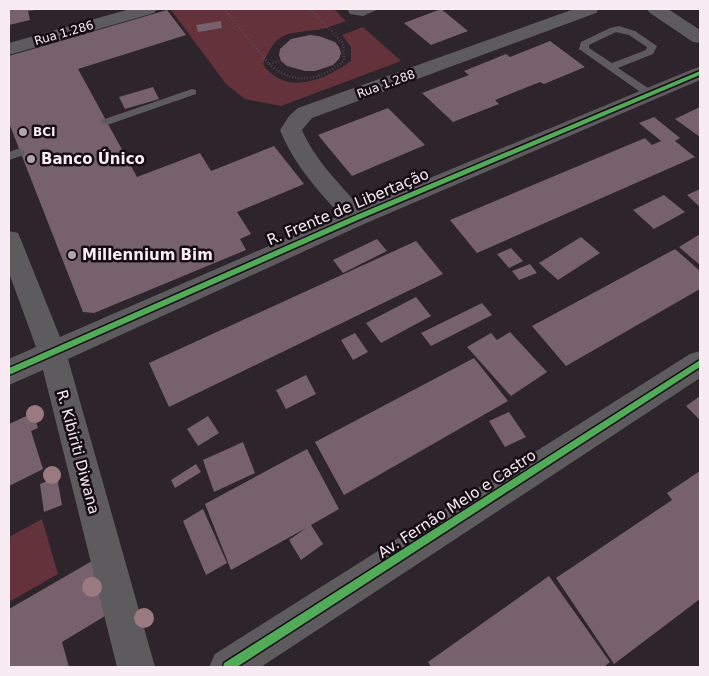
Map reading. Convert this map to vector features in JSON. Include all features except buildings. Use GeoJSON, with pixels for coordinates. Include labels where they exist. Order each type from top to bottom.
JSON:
{"type":"FeatureCollection","features":[{"type":"Feature","properties":{"kind":"street","name":"Rua 1.286"},"geometry":{"type":"LineString","coordinates":[[9,49],[148,9]]}},
{"type":"Feature","properties":{"kind":"street","name":"Rua 1.288"},"geometry":{"type":"LineString","coordinates":[[356,218],[312,166],[293,138],[291,130],[296,121],[305,113],[590,9]]}},
{"type":"Feature","properties":{"kind":"street"},"geometry":{"type":"LineString","coordinates":[[656,9],[700,38]]}},
{"type":"Feature","properties":{"kind":"street","name":"R. Frente de Libertação"},"geometry":{"type":"LineString","coordinates":[[9,372],[356,218],[700,73]]}},
{"type":"Feature","properties":{"kind":"street","name":"R. Kibiriti Diwana"},"geometry":{"type":"LineString","coordinates":[[9,240],[52,352],[136,667]]}},
{"type":"Feature","properties":{"kind":"street","name":"Av. Fernão Melo e Castro"},"geometry":{"type":"LineString","coordinates":[[228,667],[700,363]]}},
{"type":"Feature","properties":{"kind":"lane"},"geometry":{"type":"LineString","coordinates":[[351,9],[354,12],[362,13],[375,9]]}},
{"type":"Feature","properties":{"kind":"lane"},"geometry":{"type":"LineString","coordinates":[[611,67],[650,52],[652,46],[627,28],[618,28],[584,44],[584,48],[611,67],[650,94]]}},
{"type":"Feature","properties":{"kind":"lane"},"geometry":{"type":"LineString","coordinates":[[106,122],[192,92]]}},
{"type":"Feature","properties":{"kind":"path"},"geometry":{"type":"LineString","coordinates":[[224,9],[278,74],[286,77],[302,78],[316,77],[333,71],[344,61],[343,43],[310,9]]}},
{"type":"Feature","properties":{"kind":"path"},"geometry":{"type":"LineString","coordinates":[[268,64],[279,61]]}},
{"type":"Feature","properties":{"kind":"shaded area"},"geometry":{"type":"Polygon","coordinates":[[[334,9],[346,21],[324,29],[282,36],[268,54],[263,64],[272,74],[282,80],[294,83],[318,79],[351,61],[351,47],[342,35],[363,27],[401,61],[281,106],[245,99],[226,84],[171,10],[334,9]]]}},
{"type":"Feature","properties":{"kind":"shaded area"},"geometry":{"type":"Polygon","coordinates":[[[42,519],[58,574],[9,602],[9,537],[42,519]]]}},
{"type":"Feature","properties":{"kind":"cycle path"},"geometry":{"type":"LineString","coordinates":[[9,372],[356,218],[700,73]]}},
{"type":"Feature","properties":{"kind":"cycle path"},"geometry":{"type":"LineString","coordinates":[[228,667],[700,363]]}},
{"type":"Feature","properties":{"kind":"place","name":"BCI"},"geometry":{"type":"Point","coordinates":[23,132]}},
{"type":"Feature","properties":{"kind":"place","name":"Banco Único"},"geometry":{"type":"Point","coordinates":[31,159]}},
{"type":"Feature","properties":{"kind":"place","name":"Millennium Bim"},"geometry":{"type":"Point","coordinates":[72,255]}}]}
